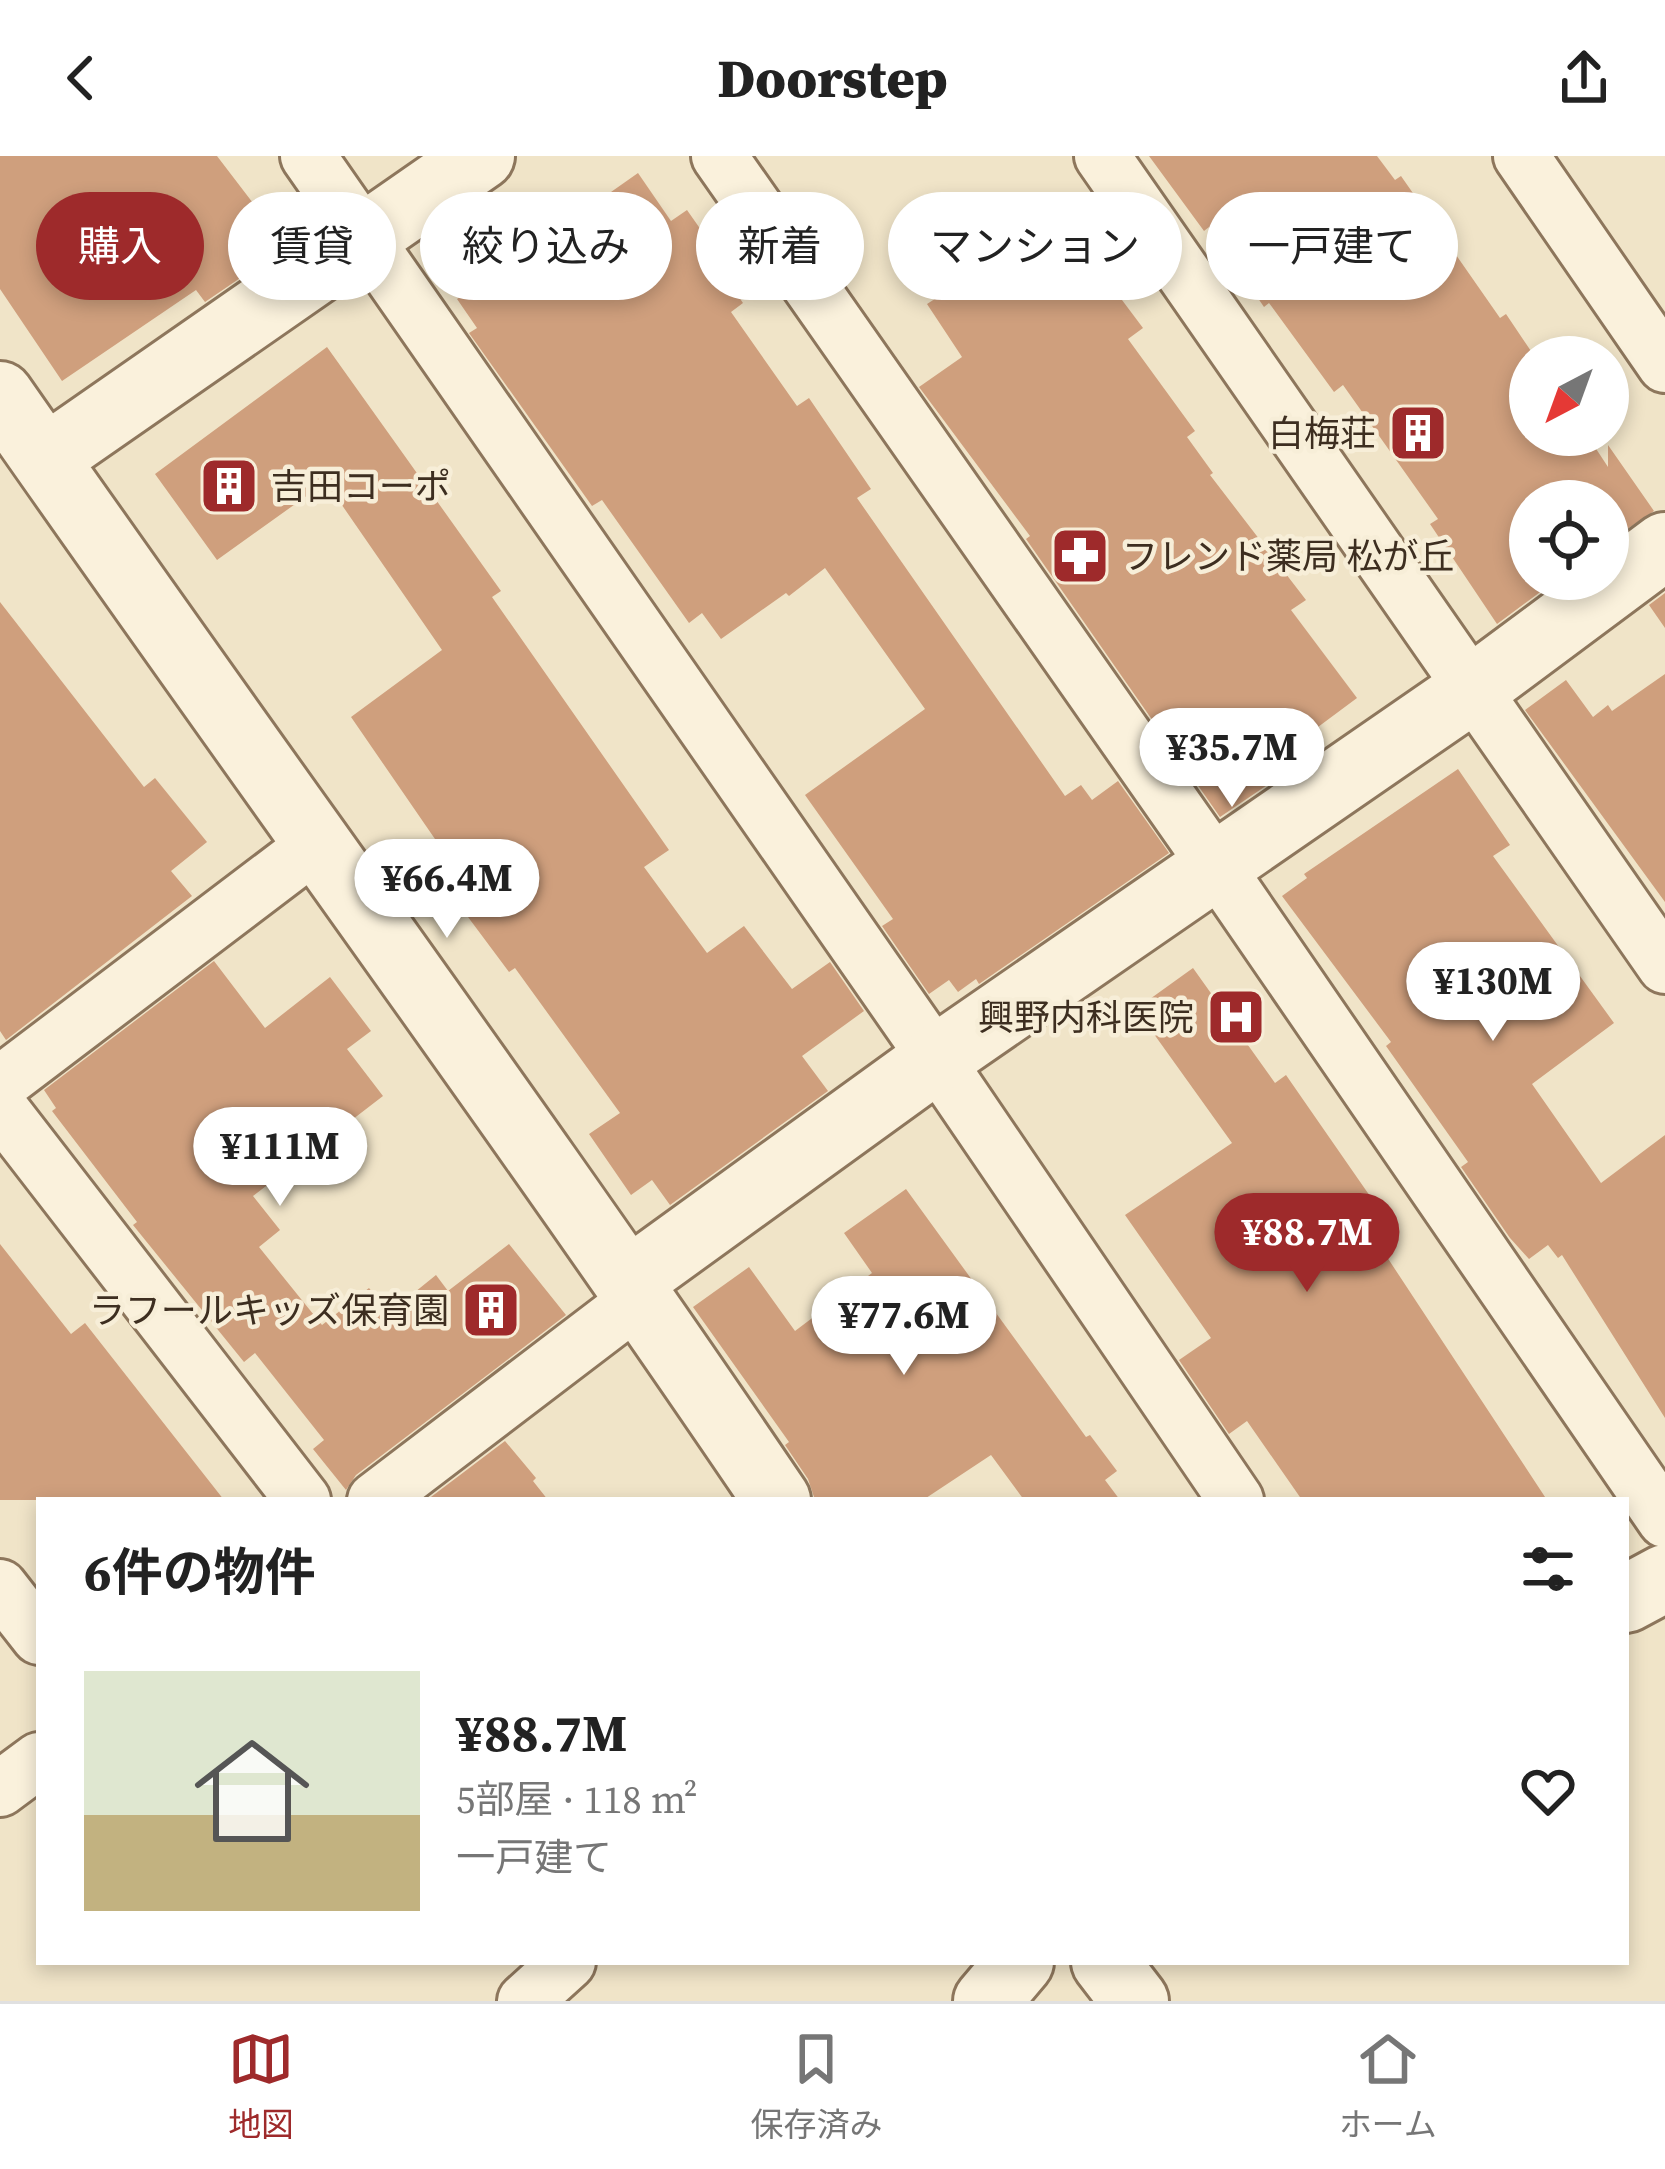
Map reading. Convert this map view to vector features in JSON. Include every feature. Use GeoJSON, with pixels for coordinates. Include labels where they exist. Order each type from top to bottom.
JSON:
{"type":"FeatureCollection","features":[{"type":"Feature","properties":{"kind":"street"},"geometry":{"type":"LineString","coordinates":[[308,156],[333,192]]}},
{"type":"Feature","properties":{"kind":"street"},"geometry":{"type":"LineString","coordinates":[[396,216],[482,156]]}},
{"type":"Feature","properties":{"kind":"street"},"geometry":{"type":"LineString","coordinates":[[719,156],[1216,866],[1665,1520]]}},
{"type":"Feature","properties":{"kind":"street"},"geometry":{"type":"LineString","coordinates":[[1102,156],[1665,966]]}},
{"type":"Feature","properties":{"kind":"street"},"geometry":{"type":"LineString","coordinates":[[1521,156],[1665,365]]}},
{"type":"Feature","properties":{"kind":"street"},"geometry":{"type":"LineString","coordinates":[[396,283],[1234,1497]]}},
{"type":"Feature","properties":{"kind":"street"},"geometry":{"type":"LineString","coordinates":[[45,459],[275,300]]}},
{"type":"Feature","properties":{"kind":"street"},"geometry":{"type":"LineString","coordinates":[[0,394],[634,1290],[775,1497]]}},
{"type":"Feature","properties":{"kind":"street"},"geometry":{"type":"LineString","coordinates":[[379,1497],[634,1290],[936,1059],[1474,688],[1665,546]]}},
{"type":"Feature","properties":{"kind":"street"},"geometry":{"type":"LineString","coordinates":[[0,1084],[315,845]]}},
{"type":"Feature","properties":{"kind":"street"},"geometry":{"type":"LineString","coordinates":[[0,1108],[301,1497]]}},
{"type":"Feature","properties":{"kind":"street"},"geometry":{"type":"LineString","coordinates":[[1629,1597],[1665,1578]]}},
{"type":"Feature","properties":{"kind":"street"},"geometry":{"type":"LineString","coordinates":[[0,1587],[36,1633]]}},
{"type":"Feature","properties":{"kind":"street"},"geometry":{"type":"LineString","coordinates":[[0,1789],[36,1762]]}},
{"type":"Feature","properties":{"kind":"street"},"geometry":{"type":"LineString","coordinates":[[525,2001],[565,1965]]}},
{"type":"Feature","properties":{"kind":"street"},"geometry":{"type":"LineString","coordinates":[[987,2001],[1017,1965]]}},
{"type":"Feature","properties":{"kind":"street"},"geometry":{"type":"LineString","coordinates":[[1107,1965],[1136,2001]]}},
{"type":"Feature","properties":{"kind":"building"},"geometry":{"type":"Polygon","coordinates":[[[0,156],[217,156],[244,192],[228,192],[228,286],[205,302],[204,192],[36,192],[36,300],[181,300],[62,381],[0,289],[0,156]]]}},
{"type":"Feature","properties":{"kind":"building"},"geometry":{"type":"Polygon","coordinates":[[[1149,156],[1377,156],[1395,180],[1401,176],[1412,192],[1206,192],[1204,231],[1182,201],[1182,192],[1175,192],[1149,156]]]}},
{"type":"Feature","properties":{"kind":"building"},"geometry":{"type":"Polygon","coordinates":[[[638,173],[651,192],[611,192],[638,173]]]}},
{"type":"Feature","properties":{"kind":"building"},"geometry":{"type":"Polygon","coordinates":[[[687,210],[696,223],[696,300],[741,300],[731,312],[797,406],[809,398],[871,489],[857,498],[1065,796],[1081,785],[1092,800],[1118,781],[1169,853],[979,984],[976,979],[958,992],[949,980],[929,994],[882,926],[893,919],[805,795],[925,709],[825,568],[721,639],[702,613],[689,623],[602,500],[592,506],[469,333],[477,328],[458,300],[672,300],[672,220],[687,210]]]}},
{"type":"Feature","properties":{"kind":"building"},"geometry":{"type":"Polygon","coordinates":[[[1458,258],[1500,318],[1506,314],[1521,336],[1509,336],[1509,456],[1601,456],[1608,467],[1608,456],[1616,456],[1654,511],[1629,528],[1629,480],[1509,480],[1509,600],[1530,600],[1497,624],[1430,524],[1438,519],[1343,385],[1334,392],[1269,303],[1264,307],[1259,300],[1458,300],[1458,258]]]}},
{"type":"Feature","properties":{"kind":"building"},"geometry":{"type":"Polygon","coordinates":[[[933,300],[1122,300],[1143,328],[1128,339],[1195,431],[1187,437],[1213,473],[1210,475],[1306,600],[1291,610],[1357,698],[1283,753],[1294,767],[1220,817],[1026,539],[1030,536],[919,387],[962,357],[927,304],[933,300]]]}},
{"type":"Feature","properties":{"kind":"building"},"geometry":{"type":"Polygon","coordinates":[[[327,347],[501,591],[492,597],[669,850],[644,867],[707,953],[744,926],[792,989],[830,962],[864,1011],[802,1056],[828,1091],[670,1205],[652,1180],[631,1195],[589,1134],[620,1113],[515,968],[509,972],[430,866],[446,855],[351,717],[442,650],[326,482],[217,560],[155,474],[327,347]]]}},
{"type":"Feature","properties":{"kind":"building"},"geometry":{"type":"Polygon","coordinates":[[[1665,593],[1665,628],[1649,605],[1665,593]]]}},
{"type":"Feature","properties":{"kind":"building"},"geometry":{"type":"Polygon","coordinates":[[[0,602],[144,787],[155,778],[207,842],[171,871],[192,896],[6,1040],[0,1031],[0,602]]]}},
{"type":"Feature","properties":{"kind":"building"},"geometry":{"type":"Polygon","coordinates":[[[1665,674],[1665,902],[1525,710],[1566,680],[1593,717],[1608,705],[1612,711],[1665,674]]]}},
{"type":"Feature","properties":{"kind":"building"},"geometry":{"type":"Polygon","coordinates":[[[1458,769],[1510,845],[1493,856],[1614,1023],[1532,1084],[1601,1183],[1665,1135],[1665,1418],[1562,1255],[1558,1258],[1548,1245],[1529,1259],[1510,1238],[1461,1167],[1468,1162],[1386,1046],[1391,1042],[1282,896],[1307,878],[1304,874],[1458,769]]]}},
{"type":"Feature","properties":{"kind":"building"},"geometry":{"type":"Polygon","coordinates":[[[214,961],[265,1028],[330,977],[371,1031],[347,1049],[383,1096],[253,1196],[280,1230],[259,1247],[322,1325],[369,1288],[389,1313],[436,1275],[448,1291],[509,1244],[566,1315],[356,1475],[346,1490],[313,1449],[324,1440],[255,1353],[244,1362],[133,1225],[137,1222],[52,1111],[56,1108],[44,1090],[214,961]]]}},
{"type":"Feature","properties":{"kind":"building"},"geometry":{"type":"Polygon","coordinates":[[[1193,968],[1275,1083],[1286,1075],[1372,1199],[1356,1210],[1545,1497],[1300,1497],[1247,1421],[1229,1434],[1179,1360],[1211,1338],[1125,1215],[1232,1143],[1136,1009],[1193,968]]]}},
{"type":"Feature","properties":{"kind":"building"},"geometry":{"type":"Polygon","coordinates":[[[906,1189],[1086,1437],[1090,1435],[1117,1471],[1105,1480],[1118,1497],[1022,1497],[991,1455],[928,1497],[814,1497],[785,1445],[789,1442],[693,1307],[749,1267],[795,1331],[872,1273],[844,1233],[906,1189]]]}},
{"type":"Feature","properties":{"kind":"building"},"geometry":{"type":"Polygon","coordinates":[[[0,1244],[71,1334],[85,1323],[222,1497],[0,1500],[0,1244]]]}},
{"type":"Feature","properties":{"kind":"building"},"geometry":{"type":"Polygon","coordinates":[[[505,1441],[546,1497],[431,1497],[505,1441]]]}},
{"type":"Feature","properties":{"kind":"place","name":"白梅荘"},"geometry":{"type":"Point","coordinates":[1418,433]}},
{"type":"Feature","properties":{"kind":"place","name":"吉田コーポ"},"geometry":{"type":"Point","coordinates":[229,486]}},
{"type":"Feature","properties":{"kind":"place","name":"フレンド薬局 松が丘"},"geometry":{"type":"Point","coordinates":[1080,556]}},
{"type":"Feature","properties":{"kind":"place","name":"興野内科医院"},"geometry":{"type":"Point","coordinates":[1236,1017]}},
{"type":"Feature","properties":{"kind":"place","name":"ラフールキッズ保育園"},"geometry":{"type":"Point","coordinates":[491,1310]}}]}
